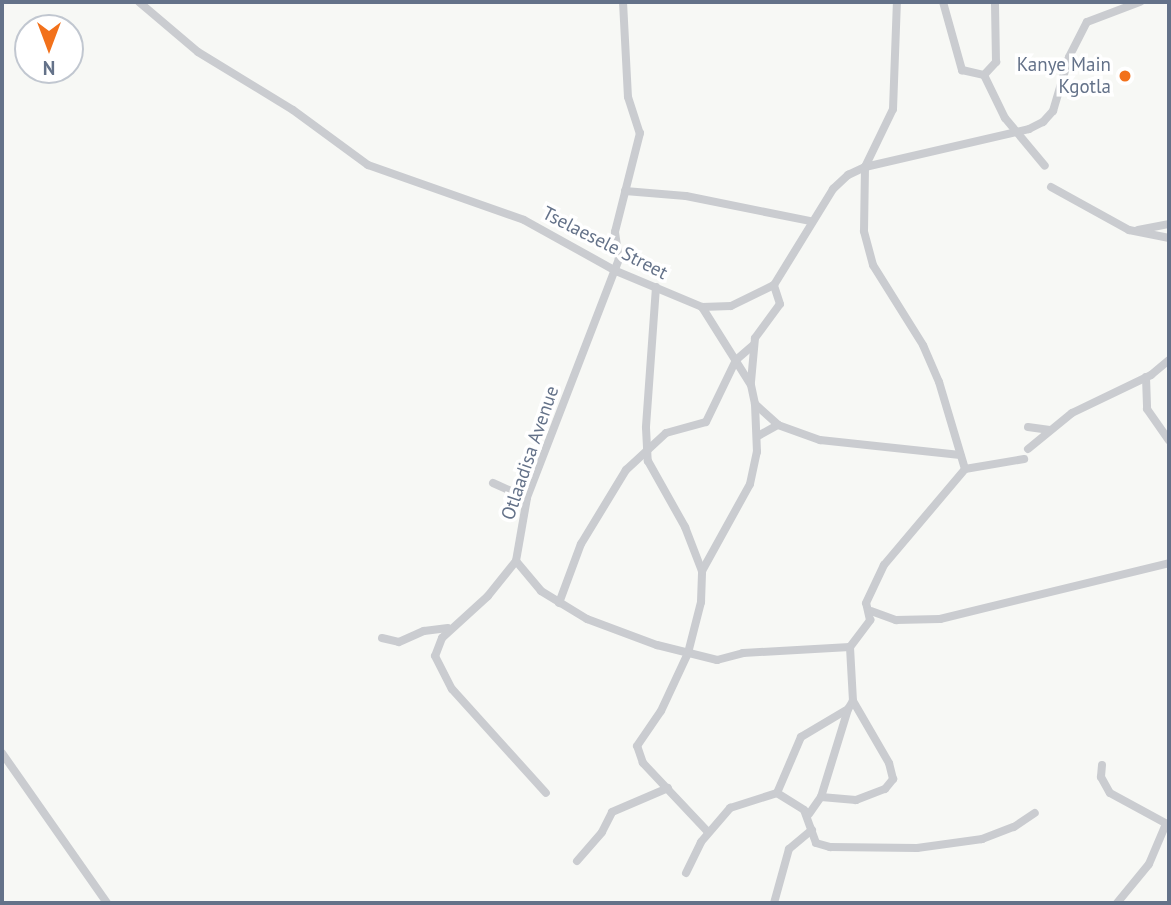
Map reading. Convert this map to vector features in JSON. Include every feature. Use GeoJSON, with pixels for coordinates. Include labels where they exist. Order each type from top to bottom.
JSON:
{"type":"FeatureCollection","features":[{"type":"Feature","properties":{"kind":"street","name":"Tselaesele Street"},"geometry":{"type":"LineString","coordinates":[[139,2],[198,52],[293,110],[368,165],[524,220],[616,271],[702,307],[731,306],[774,285],[799,250],[810,221],[842,179],[865,167],[1014,130],[1030,130],[1053,111],[1069,57],[1087,22],[1140,2]]}},
{"type":"Feature","properties":{"kind":"street","name":"Otlaadisa Avenue"},"geometry":{"type":"LineString","coordinates":[[516,561],[527,498],[616,271],[619,252],[615,232],[640,133],[628,97],[623,2]]}},
{"type":"Feature","properties":{"kind":"street"},"geometry":{"type":"LineString","coordinates":[[897,2],[893,109],[865,167],[862,191],[867,249],[881,281],[923,345],[951,414],[965,469]]}},
{"type":"Feature","properties":{"kind":"street"},"geometry":{"type":"LineString","coordinates":[[943,2],[962,70],[984,75],[1014,130],[1045,166]]}},
{"type":"Feature","properties":{"kind":"street"},"geometry":{"type":"LineString","coordinates":[[984,75],[996,62],[995,2]]}},
{"type":"Feature","properties":{"kind":"street"},"geometry":{"type":"LineString","coordinates":[[1051,187],[1135,231],[1169,238]]}},
{"type":"Feature","properties":{"kind":"street"},"geometry":{"type":"LineString","coordinates":[[625,191],[686,196],[810,221]]}},
{"type":"Feature","properties":{"kind":"street"},"geometry":{"type":"LineString","coordinates":[[1135,231],[1169,225]]}},
{"type":"Feature","properties":{"kind":"street"},"geometry":{"type":"LineString","coordinates":[[559,603],[595,516],[626,470],[666,433],[706,422],[736,360],[753,345],[780,304],[774,285]]}},
{"type":"Feature","properties":{"kind":"street"},"geometry":{"type":"LineString","coordinates":[[656,287],[646,451],[659,485],[685,527],[702,571],[701,602],[688,653],[661,711],[637,746],[638,756],[708,832]]}},
{"type":"Feature","properties":{"kind":"street"},"geometry":{"type":"LineString","coordinates":[[702,307],[751,385]]}},
{"type":"Feature","properties":{"kind":"street"},"geometry":{"type":"LineString","coordinates":[[702,571],[741,505],[755,469],[758,436],[751,385],[753,345]]}},
{"type":"Feature","properties":{"kind":"street"},"geometry":{"type":"LineString","coordinates":[[1028,449],[1083,407],[1146,377],[1169,360]]}},
{"type":"Feature","properties":{"kind":"street"},"geometry":{"type":"LineString","coordinates":[[1146,377],[1147,409],[1169,440]]}},
{"type":"Feature","properties":{"kind":"street"},"geometry":{"type":"LineString","coordinates":[[755,404],[778,425],[820,440],[960,454]]}},
{"type":"Feature","properties":{"kind":"street"},"geometry":{"type":"LineString","coordinates":[[758,436],[778,425]]}},
{"type":"Feature","properties":{"kind":"street"},"geometry":{"type":"LineString","coordinates":[[1028,427],[1050,430]]}},
{"type":"Feature","properties":{"kind":"street"},"geometry":{"type":"LineString","coordinates":[[1024,459],[965,469],[884,565],[866,603],[872,611],[897,620],[940,619],[1169,563]]}},
{"type":"Feature","properties":{"kind":"street"},"geometry":{"type":"LineString","coordinates":[[493,483],[527,498]]}},
{"type":"Feature","properties":{"kind":"street"},"geometry":{"type":"LineString","coordinates":[[546,793],[439,671],[437,647],[451,627],[488,596],[516,561],[541,591],[559,603],[618,632],[688,653],[717,660],[743,653],[850,647]]}},
{"type":"Feature","properties":{"kind":"street"},"geometry":{"type":"LineString","coordinates":[[808,814],[821,797],[850,705],[850,647],[866,629],[872,611]]}},
{"type":"Feature","properties":{"kind":"street"},"geometry":{"type":"LineString","coordinates":[[382,638],[399,642],[424,631],[451,627]]}},
{"type":"Feature","properties":{"kind":"street"},"geometry":{"type":"LineString","coordinates":[[777,793],[801,737],[850,705]]}},
{"type":"Feature","properties":{"kind":"street"},"geometry":{"type":"LineString","coordinates":[[821,797],[856,800],[880,792],[893,779],[889,763],[850,705]]}},
{"type":"Feature","properties":{"kind":"street"},"geometry":{"type":"LineString","coordinates":[[2,753],[107,903]]}},
{"type":"Feature","properties":{"kind":"street"},"geometry":{"type":"LineString","coordinates":[[1102,765],[1101,777],[1110,793],[1168,824],[1149,864],[1117,903]]}},
{"type":"Feature","properties":{"kind":"street"},"geometry":{"type":"LineString","coordinates":[[577,861],[612,812],[668,788]]}},
{"type":"Feature","properties":{"kind":"street"},"geometry":{"type":"LineString","coordinates":[[686,873],[708,832],[741,802],[777,793],[808,814],[816,843],[830,847],[917,848],[982,839],[1014,827],[1035,813]]}},
{"type":"Feature","properties":{"kind":"street"},"geometry":{"type":"LineString","coordinates":[[774,903],[789,849],[812,830]]}},
{"type":"Feature","properties":{"kind":"place","name":"Kanye Main Kgotla"},"geometry":{"type":"Point","coordinates":[1125,76]}}]}
